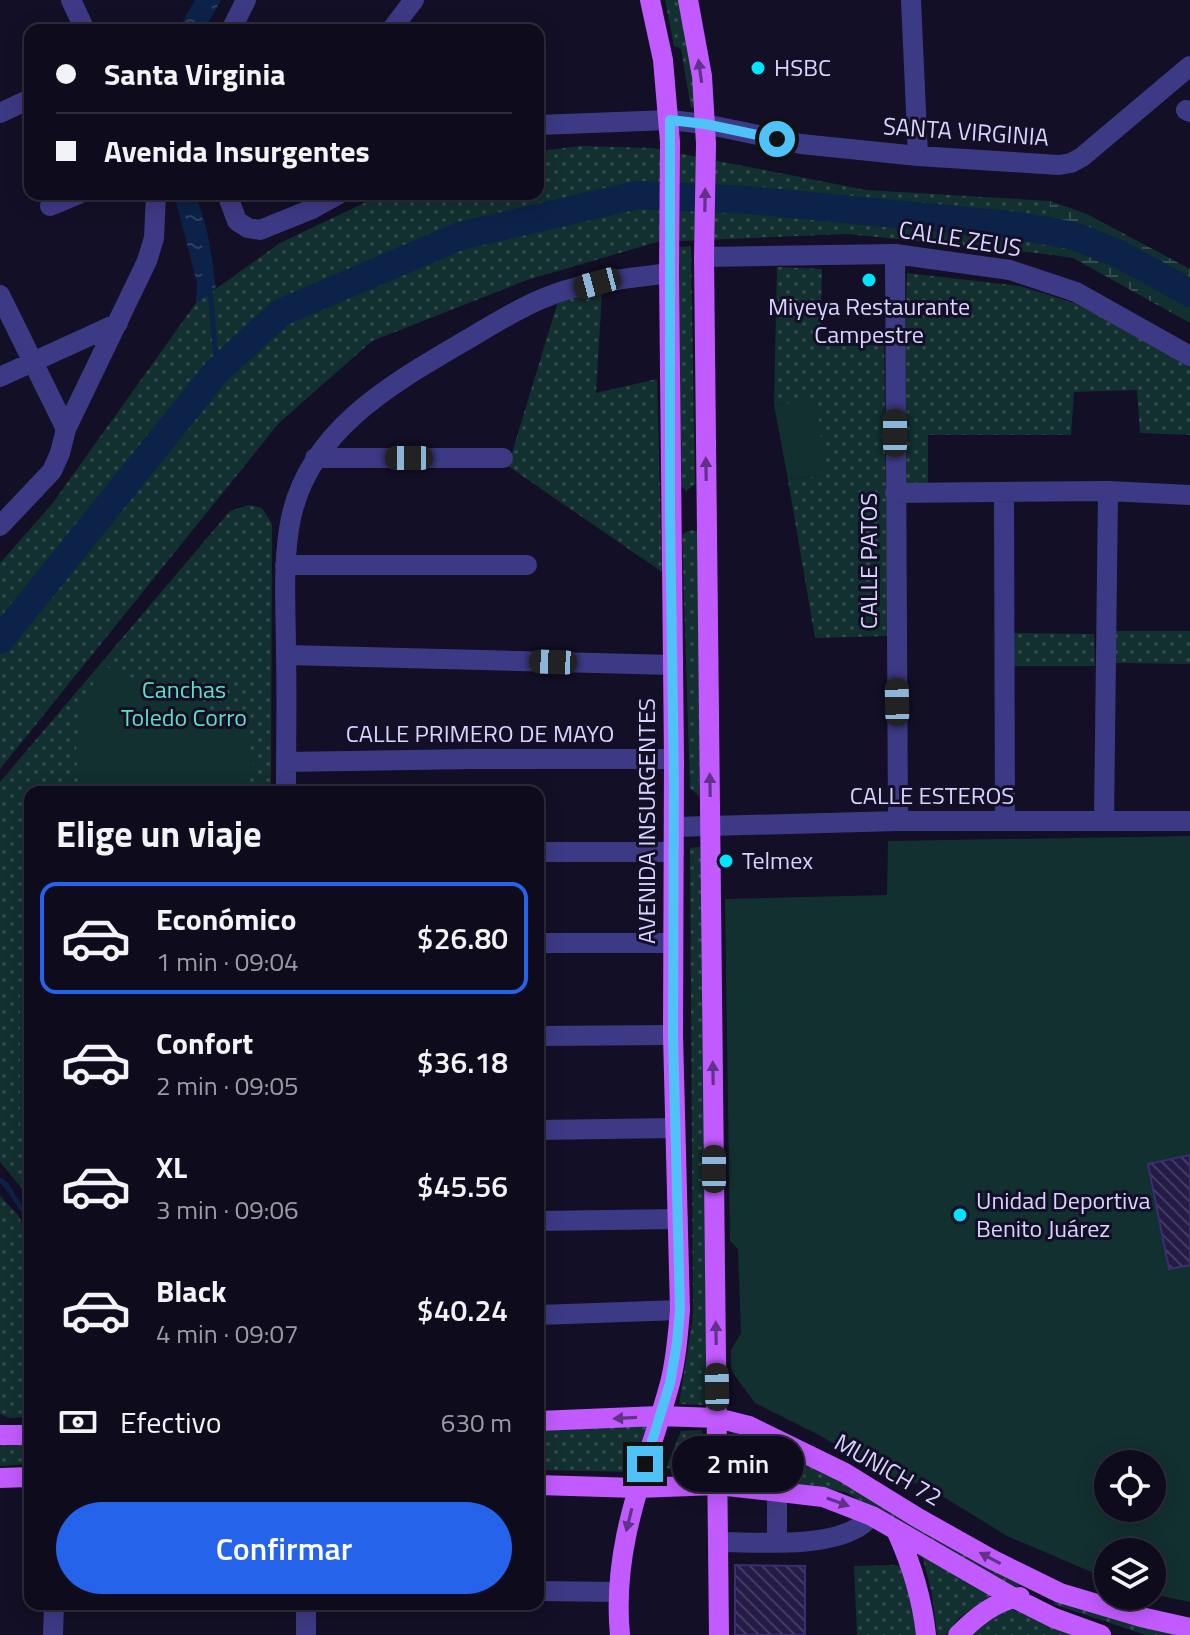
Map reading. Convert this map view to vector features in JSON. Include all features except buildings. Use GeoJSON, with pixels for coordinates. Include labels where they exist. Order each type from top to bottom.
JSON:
{"type":"FeatureCollection","features":[{"type":"Feature","properties":{"kind":"main road","name":"AVENIDA INSURGENTES"},"geometry":{"type":"LineString","coordinates":[[620,1635],[619,1592],[626,1529],[673,1367],[680,1310],[673,1035],[670,120],[663,60],[650,0]]}},
{"type":"Feature","properties":{"kind":"main road"},"geometry":{"type":"LineString","coordinates":[[688,0],[702,76],[706,134],[704,257],[719,1635]]}},
{"type":"Feature","properties":{"kind":"main road"},"geometry":{"type":"LineString","coordinates":[[670,518],[707,517]]}},
{"type":"Feature","properties":{"kind":"main road","name":"MUNICH 72"},"geometry":{"type":"LineString","coordinates":[[544,1421],[659,1416],[717,1418],[749,1426],[845,1473],[979,1552],[1060,1593],[1190,1628]]}},
{"type":"Feature","properties":{"kind":"main road"},"geometry":{"type":"LineString","coordinates":[[0,1478],[24,1477]]}},
{"type":"Feature","properties":{"kind":"main road","name":"MUNICH 72"},"geometry":{"type":"LineString","coordinates":[[544,1485],[637,1488],[718,1485],[823,1497],[872,1516],[1054,1618],[1101,1635]]}},
{"type":"Feature","properties":{"kind":"main road"},"geometry":{"type":"LineString","coordinates":[[896,1530],[919,1588],[926,1635]]}},
{"type":"Feature","properties":{"kind":"main road","name":"MUNICH 72"},"geometry":{"type":"LineString","coordinates":[[1014,1598],[1060,1593]]}},
{"type":"Feature","properties":{"kind":"main road"},"geometry":{"type":"LineString","coordinates":[[958,1635],[994,1605],[1014,1598]]}},
{"type":"Feature","properties":{"kind":"street"},"geometry":{"type":"LineString","coordinates":[[71,0],[82,24]]}},
{"type":"Feature","properties":{"kind":"street"},"geometry":{"type":"LineString","coordinates":[[234,24],[246,0]]}},
{"type":"Feature","properties":{"kind":"street"},"geometry":{"type":"LineString","coordinates":[[396,24],[414,0]]}},
{"type":"Feature","properties":{"kind":"street"},"geometry":{"type":"LineString","coordinates":[[911,0],[918,156]]}},
{"type":"Feature","properties":{"kind":"street","name":"SANTA VIRGINIA"},"geometry":{"type":"LineString","coordinates":[[544,125],[670,120],[706,134],[918,156],[1059,165],[1082,157],[1190,66]]}},
{"type":"Feature","properties":{"kind":"street"},"geometry":{"type":"LineString","coordinates":[[0,113],[24,102]]}},
{"type":"Feature","properties":{"kind":"street"},"geometry":{"type":"LineString","coordinates":[[50,206],[64,200]]}},
{"type":"Feature","properties":{"kind":"street"},"geometry":{"type":"LineString","coordinates":[[0,526],[52,471],[66,429],[147,261],[154,238],[156,200]]}},
{"type":"Feature","properties":{"kind":"street"},"geometry":{"type":"LineString","coordinates":[[229,200],[237,221],[248,228],[260,230],[328,200]]}},
{"type":"Feature","properties":{"kind":"street","name":"CALLE ZEUS"},"geometry":{"type":"LineString","coordinates":[[704,257],[895,254],[1010,270],[1076,292],[1190,356]]}},
{"type":"Feature","properties":{"kind":"street","name":"CALLE PATOS"},"geometry":{"type":"LineString","coordinates":[[895,254],[898,821]]}},
{"type":"Feature","properties":{"kind":"street"},"geometry":{"type":"LineString","coordinates":[[286,786],[285,565],[291,519],[300,485],[315,458],[339,428],[399,380],[544,297],[597,283],[669,273]]}},
{"type":"Feature","properties":{"kind":"street"},"geometry":{"type":"LineString","coordinates":[[0,295],[66,429]]}},
{"type":"Feature","properties":{"kind":"street"},"geometry":{"type":"LineString","coordinates":[[0,377],[118,323]]}},
{"type":"Feature","properties":{"kind":"street"},"geometry":{"type":"LineString","coordinates":[[315,458],[503,458]]}},
{"type":"Feature","properties":{"kind":"street"},"geometry":{"type":"LineString","coordinates":[[895,493],[1108,491],[1190,495]]}},
{"type":"Feature","properties":{"kind":"street"},"geometry":{"type":"LineString","coordinates":[[1104,821],[1108,491]]}},
{"type":"Feature","properties":{"kind":"street"},"geometry":{"type":"LineString","coordinates":[[1004,493],[1005,821]]}},
{"type":"Feature","properties":{"kind":"street"},"geometry":{"type":"LineString","coordinates":[[285,565],[527,565]]}},
{"type":"Feature","properties":{"kind":"street"},"geometry":{"type":"LineString","coordinates":[[287,655],[672,665]]}},
{"type":"Feature","properties":{"kind":"street","name":"CALLE PRIMERO DE MAYO"},"geometry":{"type":"LineString","coordinates":[[286,762],[674,759]]}},
{"type":"Feature","properties":{"kind":"street","name":"CALLE ESTEROS"},"geometry":{"type":"LineString","coordinates":[[674,827],[898,821],[1190,821]]}},
{"type":"Feature","properties":{"kind":"street"},"geometry":{"type":"LineString","coordinates":[[544,852],[674,852]]}},
{"type":"Feature","properties":{"kind":"street"},"geometry":{"type":"LineString","coordinates":[[544,943],[673,943]]}},
{"type":"Feature","properties":{"kind":"street"},"geometry":{"type":"LineString","coordinates":[[544,1036],[673,1035]]}},
{"type":"Feature","properties":{"kind":"street"},"geometry":{"type":"LineString","coordinates":[[544,1130],[675,1128]]}},
{"type":"Feature","properties":{"kind":"street"},"geometry":{"type":"LineString","coordinates":[[544,1221],[678,1219]]}},
{"type":"Feature","properties":{"kind":"street"},"geometry":{"type":"LineString","coordinates":[[544,1315],[680,1310]]}},
{"type":"Feature","properties":{"kind":"street"},"geometry":{"type":"LineString","coordinates":[[777,1490],[777,1542]]}},
{"type":"Feature","properties":{"kind":"street"},"geometry":{"type":"LineString","coordinates":[[718,1542],[831,1538],[859,1528],[872,1516]]}},
{"type":"Feature","properties":{"kind":"street"},"geometry":{"type":"LineString","coordinates":[[544,1591],[619,1592]]}},
{"type":"Feature","properties":{"kind":"street"},"geometry":{"type":"LineString","coordinates":[[53,1635],[54,1610]]}},
{"type":"Feature","properties":{"kind":"street"},"geometry":{"type":"LineString","coordinates":[[306,1610],[306,1635]]}},
{"type":"Feature","properties":{"kind":"green space"},"geometry":{"type":"Polygon","coordinates":[[[665,0],[687,0],[699,105],[691,108],[681,49],[674,46],[665,0]]]}},
{"type":"Feature","properties":{"kind":"green space"},"geometry":{"type":"Polygon","coordinates":[[[582,146],[652,148],[866,190],[1050,201],[1045,254],[847,234],[657,242],[527,280],[372,341],[279,423],[0,769],[0,563],[52,504],[196,303],[280,243],[370,200],[544,200],[544,150],[582,146]]]}},
{"type":"Feature","properties":{"kind":"green space"},"geometry":{"type":"Polygon","coordinates":[[[1050,201],[1087,214],[1190,269],[1190,323],[1073,258],[1045,254],[1050,201]]]}},
{"type":"Feature","properties":{"kind":"green space"},"geometry":{"type":"Polygon","coordinates":[[[691,246],[695,484],[686,491],[679,484],[678,247],[691,246]]]}},
{"type":"Feature","properties":{"kind":"green space"},"geometry":{"type":"Polygon","coordinates":[[[777,267],[822,269],[820,346],[884,345],[888,636],[815,638],[788,480],[825,475],[816,401],[774,405],[777,267]]]}},
{"type":"Feature","properties":{"kind":"green space"},"geometry":{"type":"Polygon","coordinates":[[[907,273],[1020,286],[1074,303],[1158,346],[1190,365],[1190,435],[1140,433],[1137,390],[1074,392],[1071,435],[928,435],[928,486],[901,487],[907,273]]]}},
{"type":"Feature","properties":{"kind":"green space"},"geometry":{"type":"Polygon","coordinates":[[[602,293],[596,393],[657,379],[662,572],[508,466],[559,298],[602,293]]]}},
{"type":"Feature","properties":{"kind":"green space"},"geometry":{"type":"Polygon","coordinates":[[[816,400],[826,475],[788,480],[774,405],[816,400]]]}},
{"type":"Feature","properties":{"kind":"green space","name":"Canchas Toledo Corro"},"geometry":{"type":"Polygon","coordinates":[[[249,505],[262,508],[272,524],[271,786],[24,786],[24,1191],[0,1162],[0,782],[230,511],[249,505]]]}},
{"type":"Feature","properties":{"kind":"green space"},"geometry":{"type":"Polygon","coordinates":[[[691,530],[701,532],[699,796],[690,788],[682,534],[691,530]]]}},
{"type":"Feature","properties":{"kind":"green space"},"geometry":{"type":"Polygon","coordinates":[[[1115,631],[1190,631],[1190,664],[1115,663],[1115,631]]]}},
{"type":"Feature","properties":{"kind":"green space"},"geometry":{"type":"Polygon","coordinates":[[[1012,633],[1094,634],[1095,666],[1013,666],[1012,633]]]}},
{"type":"Feature","properties":{"kind":"green space"},"geometry":{"type":"Polygon","coordinates":[[[105,666],[243,725],[255,761],[243,786],[80,786],[76,742],[84,698],[105,666]]]}},
{"type":"Feature","properties":{"kind":"green space","name":"Unidad Deportiva Benito Juárez"},"geometry":{"type":"Polygon","coordinates":[[[1190,836],[1190,1602],[1166,1597],[1166,1538],[1094,1538],[1094,1573],[1007,1536],[921,1483],[901,1484],[821,1436],[755,1403],[731,1368],[731,1350],[741,1333],[738,1249],[730,1241],[725,899],[887,895],[888,841],[1190,836]]]}},
{"type":"Feature","properties":{"kind":"green space"},"geometry":{"type":"Polygon","coordinates":[[[690,848],[707,848],[709,1405],[679,1404],[693,1316],[690,848]]]}},
{"type":"Feature","properties":{"kind":"green space"},"geometry":{"type":"Polygon","coordinates":[[[20,985],[24,985],[24,1125],[20,1125],[20,985]]]}},
{"type":"Feature","properties":{"kind":"green space"},"geometry":{"type":"Polygon","coordinates":[[[0,1196],[19,1216],[24,1230],[24,1417],[9,1418],[0,1414],[0,1196]]]}},
{"type":"Feature","properties":{"kind":"green space"},"geometry":{"type":"Polygon","coordinates":[[[651,1422],[637,1472],[544,1470],[544,1427],[651,1422]]]}},
{"type":"Feature","properties":{"kind":"green space"},"geometry":{"type":"Polygon","coordinates":[[[702,1430],[703,1468],[666,1468],[681,1431],[702,1430]]]}},
{"type":"Feature","properties":{"kind":"green space"},"geometry":{"type":"Polygon","coordinates":[[[732,1430],[821,1468],[1022,1583],[1017,1588],[845,1492],[731,1472],[732,1430]]]}},
{"type":"Feature","properties":{"kind":"green space"},"geometry":{"type":"Polygon","coordinates":[[[0,1442],[24,1444],[24,1464],[0,1466],[0,1442]]]}},
{"type":"Feature","properties":{"kind":"green space"},"geometry":{"type":"Polygon","coordinates":[[[922,1555],[994,1593],[959,1618],[946,1635],[937,1635],[932,1594],[922,1555]]]}},
{"type":"Feature","properties":{"kind":"green space"},"geometry":{"type":"Polygon","coordinates":[[[854,1566],[904,1566],[917,1635],[857,1635],[854,1566]]]}},
{"type":"Feature","properties":{"kind":"green space"},"geometry":{"type":"Polygon","coordinates":[[[1060,1597],[1094,1607],[1094,1610],[1104,1610],[1190,1635],[1146,1635],[1053,1604],[1060,1597]]]}},
{"type":"Feature","properties":{"kind":"green space"},"geometry":{"type":"Polygon","coordinates":[[[1011,1609],[1080,1635],[970,1635],[988,1620],[1011,1609]]]}},
{"type":"Feature","properties":{"kind":"water"},"geometry":{"type":"Polygon","coordinates":[[[195,0],[221,0],[207,24],[181,24],[195,0]]]}},
{"type":"Feature","properties":{"kind":"water"},"geometry":{"type":"Polygon","coordinates":[[[176,200],[197,200],[209,241],[216,289],[196,303],[197,283],[176,200]]]}},
{"type":"Feature","properties":{"kind":"waterway"},"geometry":{"type":"LineString","coordinates":[[0,640],[217,371],[280,313],[460,236],[637,195],[749,200],[1020,226],[1074,236],[1119,254],[1190,293]]}},
{"type":"Feature","properties":{"kind":"waterway"},"geometry":{"type":"LineString","coordinates":[[210,289],[217,371]]}},
{"type":"Feature","properties":{"kind":"waterway"},"geometry":{"type":"LineString","coordinates":[[0,1180],[24,1212]]}},
{"type":"Feature","properties":{"kind":"place","name":"HSBC"},"geometry":{"type":"Point","coordinates":[758,68]}},
{"type":"Feature","properties":{"kind":"place","name":"Miyeya Restaurante Campestre"},"geometry":{"type":"Point","coordinates":[869,280]}},
{"type":"Feature","properties":{"kind":"place","name":"Telmex"},"geometry":{"type":"Point","coordinates":[726,861]}},
{"type":"Feature","properties":{"kind":"place","name":"Unidad Deportiva Benito Juárez"},"geometry":{"type":"Point","coordinates":[960,1215]}},
{"type":"Feature","properties":{"kind":"route"},"geometry":{"type":"LineString","coordinates":[[645,1464],[670,1383],[680,1310],[673,1035],[670,120],[777,139]]}}]}
